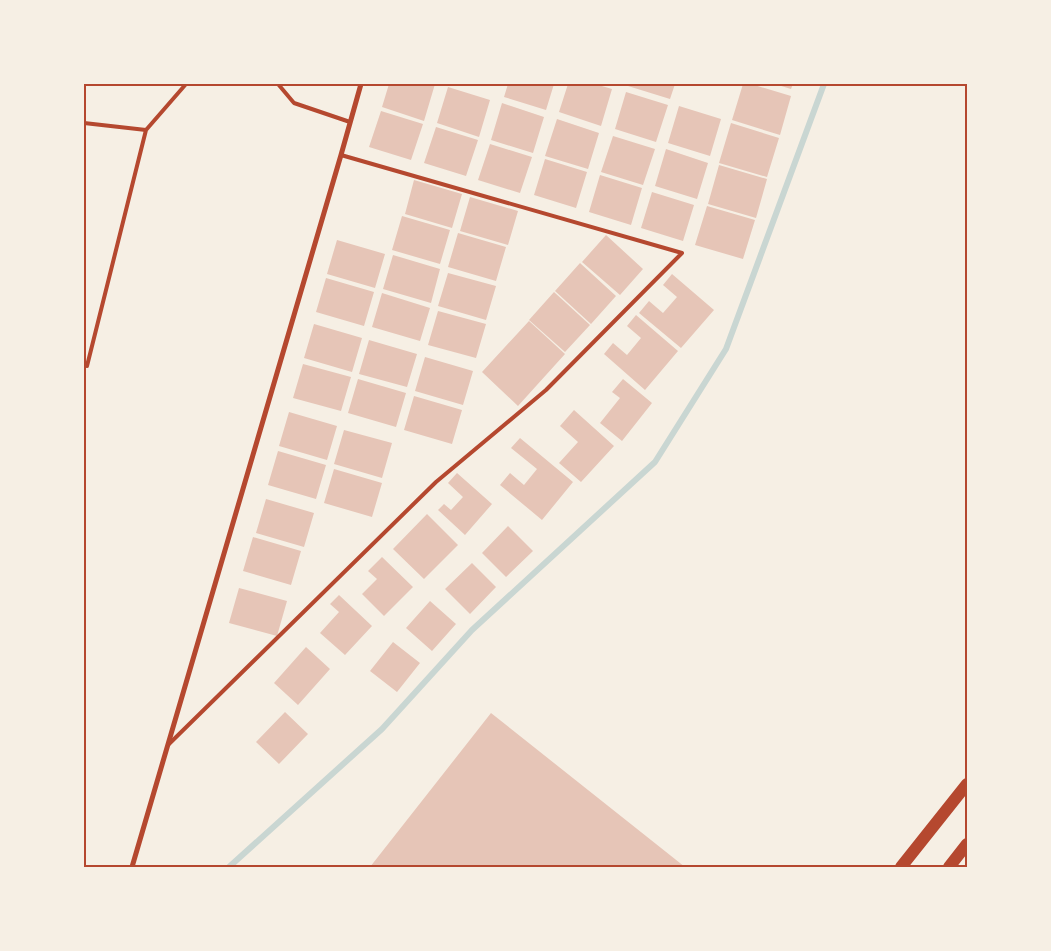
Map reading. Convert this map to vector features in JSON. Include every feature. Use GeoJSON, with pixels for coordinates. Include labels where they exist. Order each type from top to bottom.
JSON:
{"type":"FeatureCollection","features":[{"type":"Feature","properties":{"kind":"main road"},"geometry":{"type":"LineString","coordinates":[[901,867],[967,784]]}},
{"type":"Feature","properties":{"kind":"main road"},"geometry":{"type":"LineString","coordinates":[[949,867],[967,844]]}},
{"type":"Feature","properties":{"kind":"street"},"geometry":{"type":"LineString","coordinates":[[132,867],[361,84]]}},
{"type":"Feature","properties":{"kind":"lane"},"geometry":{"type":"LineString","coordinates":[[87,366],[146,130],[186,84]]}},
{"type":"Feature","properties":{"kind":"lane"},"geometry":{"type":"LineString","coordinates":[[278,84],[294,103],[350,122]]}},
{"type":"Feature","properties":{"kind":"lane"},"geometry":{"type":"LineString","coordinates":[[84,123],[146,130]]}},
{"type":"Feature","properties":{"kind":"lane"},"geometry":{"type":"LineString","coordinates":[[168,745],[436,482],[546,390],[682,253],[341,155]]}},
{"type":"Feature","properties":{"kind":"building"},"geometry":{"type":"Polygon","coordinates":[[[389,84],[435,84],[424,121],[382,107],[389,84]]]}},
{"type":"Feature","properties":{"kind":"building"},"geometry":{"type":"Polygon","coordinates":[[[508,84],[554,84],[546,110],[504,97],[508,84]]]}},
{"type":"Feature","properties":{"kind":"building"},"geometry":{"type":"Polygon","coordinates":[[[568,84],[595,84],[612,89],[601,126],[559,112],[568,84]]]}},
{"type":"Feature","properties":{"kind":"building"},"geometry":{"type":"Polygon","coordinates":[[[628,84],[675,84],[670,99],[628,86],[628,84]]]}},
{"type":"Feature","properties":{"kind":"building"},"geometry":{"type":"Polygon","coordinates":[[[743,84],[751,84],[791,96],[780,135],[732,120],[743,84]]]}},
{"type":"Feature","properties":{"kind":"building"},"geometry":{"type":"Polygon","coordinates":[[[775,84],[793,84],[791,89],[775,84]]]}},
{"type":"Feature","properties":{"kind":"building"},"geometry":{"type":"Polygon","coordinates":[[[448,87],[490,100],[479,137],[437,123],[448,87]]]}},
{"type":"Feature","properties":{"kind":"building"},"geometry":{"type":"Polygon","coordinates":[[[626,92],[668,105],[656,142],[615,129],[626,92]]]}},
{"type":"Feature","properties":{"kind":"building"},"geometry":{"type":"Polygon","coordinates":[[[502,103],[544,117],[533,153],[491,140],[502,103]]]}},
{"type":"Feature","properties":{"kind":"building"},"geometry":{"type":"Polygon","coordinates":[[[679,106],[721,119],[710,156],[668,143],[679,106]]]}},
{"type":"Feature","properties":{"kind":"building"},"geometry":{"type":"Polygon","coordinates":[[[381,111],[423,124],[411,160],[369,147],[381,111]]]}},
{"type":"Feature","properties":{"kind":"building"},"geometry":{"type":"Polygon","coordinates":[[[557,119],[599,133],[588,169],[545,156],[557,119]]]}},
{"type":"Feature","properties":{"kind":"building"},"geometry":{"type":"Polygon","coordinates":[[[731,123],[779,138],[767,177],[719,163],[731,123]]]}},
{"type":"Feature","properties":{"kind":"building"},"geometry":{"type":"Polygon","coordinates":[[[436,127],[478,140],[466,176],[424,163],[436,127]]]}},
{"type":"Feature","properties":{"kind":"building"},"geometry":{"type":"Polygon","coordinates":[[[613,136],[655,149],[643,185],[601,172],[613,136]]]}},
{"type":"Feature","properties":{"kind":"building"},"geometry":{"type":"Polygon","coordinates":[[[490,144],[532,157],[520,193],[478,180],[490,144]]]}},
{"type":"Feature","properties":{"kind":"building"},"geometry":{"type":"Polygon","coordinates":[[[666,149],[708,163],[697,199],[655,186],[666,149]]]}},
{"type":"Feature","properties":{"kind":"building"},"geometry":{"type":"Polygon","coordinates":[[[545,159],[587,172],[576,208],[534,195],[545,159]]]}},
{"type":"Feature","properties":{"kind":"building"},"geometry":{"type":"Polygon","coordinates":[[[719,165],[767,179],[756,218],[708,204],[719,165]]]}},
{"type":"Feature","properties":{"kind":"building"},"geometry":{"type":"Polygon","coordinates":[[[600,175],[642,188],[631,225],[589,212],[600,175]]]}},
{"type":"Feature","properties":{"kind":"building"},"geometry":{"type":"Polygon","coordinates":[[[414,180],[462,194],[452,228],[405,214],[414,180]]]}},
{"type":"Feature","properties":{"kind":"building"},"geometry":{"type":"Polygon","coordinates":[[[652,192],[694,205],[683,241],[641,228],[652,192]]]}},
{"type":"Feature","properties":{"kind":"building"},"geometry":{"type":"Polygon","coordinates":[[[470,197],[518,211],[508,245],[460,231],[470,197]]]}},
{"type":"Feature","properties":{"kind":"building"},"geometry":{"type":"Polygon","coordinates":[[[707,206],[755,220],[743,259],[695,245],[707,206]]]}},
{"type":"Feature","properties":{"kind":"building"},"geometry":{"type":"Polygon","coordinates":[[[402,216],[450,230],[440,264],[392,250],[402,216]]]}},
{"type":"Feature","properties":{"kind":"building"},"geometry":{"type":"Polygon","coordinates":[[[458,233],[506,247],[496,281],[448,267],[458,233]]]}},
{"type":"Feature","properties":{"kind":"building"},"geometry":{"type":"Polygon","coordinates":[[[606,235],[643,269],[620,295],[582,262],[606,235]]]}},
{"type":"Feature","properties":{"kind":"building"},"geometry":{"type":"Polygon","coordinates":[[[337,240],[385,254],[375,288],[327,274],[337,240]]]}},
{"type":"Feature","properties":{"kind":"building"},"geometry":{"type":"Polygon","coordinates":[[[393,255],[440,269],[431,303],[383,289],[393,255]]]}},
{"type":"Feature","properties":{"kind":"building"},"geometry":{"type":"Polygon","coordinates":[[[580,263],[616,296],[591,324],[555,291],[580,263]]]}},
{"type":"Feature","properties":{"kind":"building"},"geometry":{"type":"Polygon","coordinates":[[[448,273],[496,286],[486,320],[438,306],[448,273]]]}},
{"type":"Feature","properties":{"kind":"building"},"geometry":{"type":"Polygon","coordinates":[[[672,274],[714,310],[681,348],[639,313],[649,301],[663,313],[677,297],[663,285],[672,274]]]}},
{"type":"Feature","properties":{"kind":"building"},"geometry":{"type":"Polygon","coordinates":[[[326,278],[374,292],[364,326],[316,312],[326,278]]]}},
{"type":"Feature","properties":{"kind":"building"},"geometry":{"type":"Polygon","coordinates":[[[554,292],[590,325],[565,352],[529,320],[554,292]]]}},
{"type":"Feature","properties":{"kind":"building"},"geometry":{"type":"Polygon","coordinates":[[[382,293],[430,308],[420,341],[372,327],[382,293]]]}},
{"type":"Feature","properties":{"kind":"building"},"geometry":{"type":"Polygon","coordinates":[[[438,311],[486,324],[476,358],[428,345],[438,311]]]}},
{"type":"Feature","properties":{"kind":"building"},"geometry":{"type":"Polygon","coordinates":[[[636,315],[678,351],[645,390],[604,354],[613,343],[627,355],[641,338],[627,326],[636,315]]]}},
{"type":"Feature","properties":{"kind":"building"},"geometry":{"type":"Polygon","coordinates":[[[529,321],[565,354],[518,406],[482,372],[529,321]]]}},
{"type":"Feature","properties":{"kind":"building"},"geometry":{"type":"Polygon","coordinates":[[[314,324],[362,338],[352,372],[304,358],[314,324]]]}},
{"type":"Feature","properties":{"kind":"building"},"geometry":{"type":"Polygon","coordinates":[[[369,340],[417,354],[407,387],[359,374],[369,340]]]}},
{"type":"Feature","properties":{"kind":"building"},"geometry":{"type":"Polygon","coordinates":[[[425,357],[473,371],[463,405],[415,391],[425,357]]]}},
{"type":"Feature","properties":{"kind":"building"},"geometry":{"type":"Polygon","coordinates":[[[303,364],[351,377],[341,411],[293,398],[303,364]]]}},
{"type":"Feature","properties":{"kind":"building"},"geometry":{"type":"Polygon","coordinates":[[[358,379],[406,393],[396,427],[348,413],[358,379]]]}},
{"type":"Feature","properties":{"kind":"building"},"geometry":{"type":"Polygon","coordinates":[[[623,379],[652,403],[622,441],[600,423],[620,398],[612,392],[623,379]]]}},
{"type":"Feature","properties":{"kind":"building"},"geometry":{"type":"Polygon","coordinates":[[[414,396],[462,410],[452,444],[404,430],[414,396]]]}},
{"type":"Feature","properties":{"kind":"building"},"geometry":{"type":"Polygon","coordinates":[[[574,410],[614,446],[581,482],[559,463],[578,442],[560,426],[574,410]]]}},
{"type":"Feature","properties":{"kind":"building"},"geometry":{"type":"Polygon","coordinates":[[[289,412],[337,426],[327,460],[279,446],[289,412]]]}},
{"type":"Feature","properties":{"kind":"building"},"geometry":{"type":"Polygon","coordinates":[[[344,430],[392,443],[382,478],[334,464],[344,430]]]}},
{"type":"Feature","properties":{"kind":"building"},"geometry":{"type":"Polygon","coordinates":[[[520,438],[573,482],[542,520],[500,485],[510,473],[524,485],[537,469],[511,448],[520,438]]]}},
{"type":"Feature","properties":{"kind":"building"},"geometry":{"type":"Polygon","coordinates":[[[278,451],[326,465],[316,499],[268,485],[278,451]]]}},
{"type":"Feature","properties":{"kind":"building"},"geometry":{"type":"Polygon","coordinates":[[[334,469],[382,483],[372,517],[324,503],[334,469]]]}},
{"type":"Feature","properties":{"kind":"building"},"geometry":{"type":"Polygon","coordinates":[[[457,473],[492,504],[465,535],[438,510],[444,504],[451,510],[463,497],[448,483],[457,473]]]}},
{"type":"Feature","properties":{"kind":"building"},"geometry":{"type":"Polygon","coordinates":[[[266,499],[314,513],[304,547],[256,533],[266,499]]]}},
{"type":"Feature","properties":{"kind":"building"},"geometry":{"type":"Polygon","coordinates":[[[427,514],[458,545],[424,579],[393,549],[427,514]]]}},
{"type":"Feature","properties":{"kind":"building"},"geometry":{"type":"Polygon","coordinates":[[[508,526],[533,551],[506,577],[482,553],[508,526]]]}},
{"type":"Feature","properties":{"kind":"building"},"geometry":{"type":"Polygon","coordinates":[[[253,537],[301,551],[291,585],[243,571],[253,537]]]}},
{"type":"Feature","properties":{"kind":"building"},"geometry":{"type":"Polygon","coordinates":[[[382,557],[413,587],[384,616],[362,594],[377,579],[368,571],[382,557]]]}},
{"type":"Feature","properties":{"kind":"building"},"geometry":{"type":"Polygon","coordinates":[[[472,563],[496,587],[470,614],[445,589],[472,563]]]}},
{"type":"Feature","properties":{"kind":"building"},"geometry":{"type":"Polygon","coordinates":[[[239,588],[287,601],[277,636],[229,623],[239,588]]]}},
{"type":"Feature","properties":{"kind":"building"},"geometry":{"type":"Polygon","coordinates":[[[339,595],[372,626],[345,655],[320,633],[339,612],[330,604],[339,595]]]}},
{"type":"Feature","properties":{"kind":"building"},"geometry":{"type":"Polygon","coordinates":[[[430,601],[456,624],[432,651],[406,628],[430,601]]]}},
{"type":"Feature","properties":{"kind":"building"},"geometry":{"type":"Polygon","coordinates":[[[393,642],[420,663],[397,692],[370,671],[393,642]]]}},
{"type":"Feature","properties":{"kind":"building"},"geometry":{"type":"Polygon","coordinates":[[[306,647],[330,669],[298,705],[274,683],[306,647]]]}},
{"type":"Feature","properties":{"kind":"building"},"geometry":{"type":"Polygon","coordinates":[[[285,712],[308,734],[279,764],[256,742],[285,712]]]}},
{"type":"Feature","properties":{"kind":"building"},"geometry":{"type":"Polygon","coordinates":[[[491,713],[685,867],[370,867],[491,713]]]}},
{"type":"Feature","properties":{"kind":"waterway"},"geometry":{"type":"LineString","coordinates":[[229,867],[382,729],[472,630],[655,462],[726,349],[824,84]]}}]}
